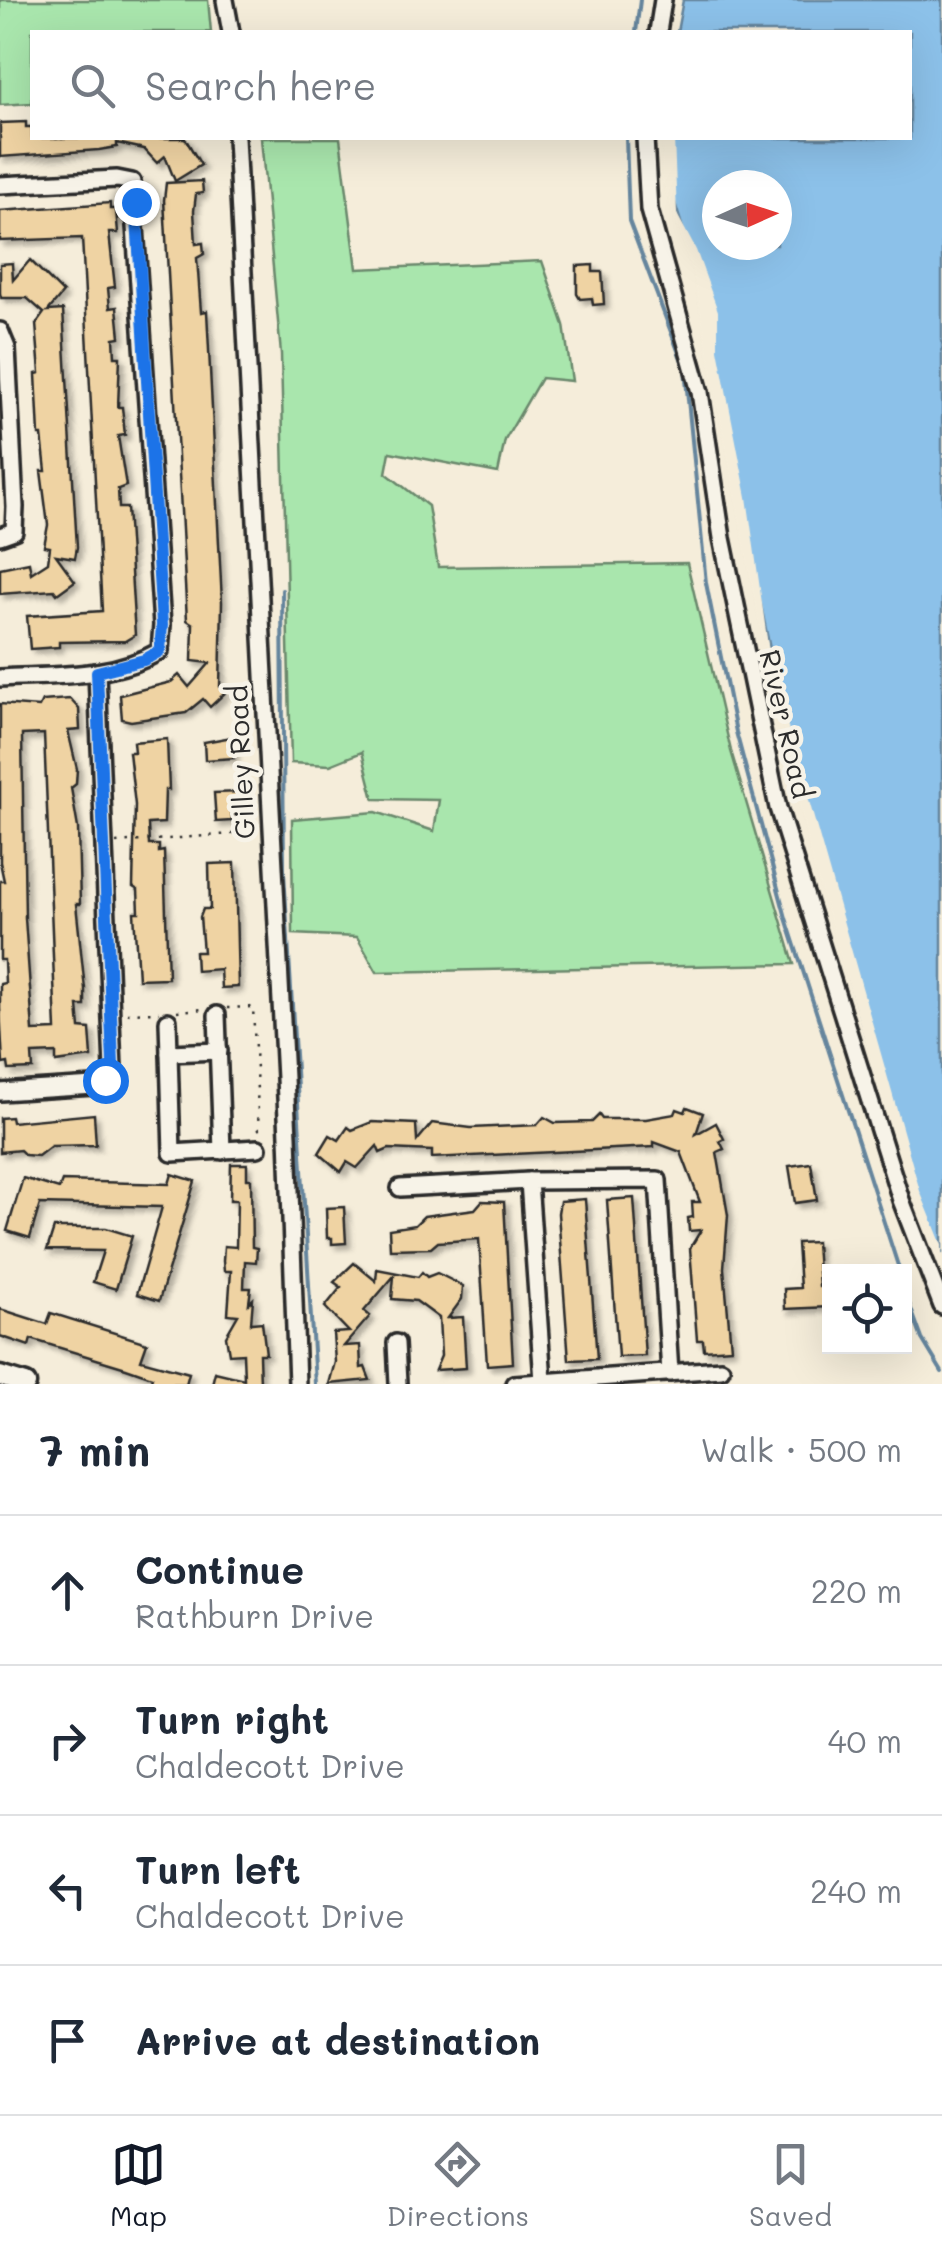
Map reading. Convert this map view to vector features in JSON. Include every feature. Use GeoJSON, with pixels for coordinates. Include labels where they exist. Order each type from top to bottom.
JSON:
{"type":"FeatureCollection","features":[{"type":"Feature","properties":{"kind":"main road"},"geometry":{"type":"LineString","coordinates":[[0,1376],[26,1384]]}},
{"type":"Feature","properties":{"kind":"street"},"geometry":{"type":"LineString","coordinates":[[225,0],[230,30]]}},
{"type":"Feature","properties":{"kind":"street"},"geometry":{"type":"LineString","coordinates":[[658,30],[663,0]]}},
{"type":"Feature","properties":{"kind":"street","name":"Gilley Road"},"geometry":{"type":"LineString","coordinates":[[236,140],[269,832],[288,1136],[297,1384]]}},
{"type":"Feature","properties":{"kind":"street","name":"River Road"},"geometry":{"type":"LineString","coordinates":[[645,140],[650,210],[700,392],[722,538],[778,808],[901,1200],[942,1306]]}},
{"type":"Feature","properties":{"kind":"street"},"geometry":{"type":"LineString","coordinates":[[0,185],[117,178],[132,182],[162,625],[160,651],[144,660],[97,672],[0,678]]}},
{"type":"Feature","properties":{"kind":"street"},"geometry":{"type":"LineString","coordinates":[[0,331],[6,348],[15,507],[14,531],[0,536]]}},
{"type":"Feature","properties":{"kind":"street"},"geometry":{"type":"LineString","coordinates":[[0,1092],[94,1086],[105,1080],[113,1064],[97,672]]}},
{"type":"Feature","properties":{"kind":"street"},"geometry":{"type":"LineString","coordinates":[[217,1015],[222,1151]]}},
{"type":"Feature","properties":{"kind":"street"},"geometry":{"type":"LineString","coordinates":[[168,1022],[172,1153],[258,1148]]}},
{"type":"Feature","properties":{"kind":"street"},"geometry":{"type":"LineString","coordinates":[[169,1053],[219,1051]]}},
{"type":"Feature","properties":{"kind":"street"},"geometry":{"type":"LineString","coordinates":[[400,1188],[639,1176],[658,1180],[670,1373]]}},
{"type":"Feature","properties":{"kind":"street"},"geometry":{"type":"LineString","coordinates":[[529,1181],[544,1381]]}},
{"type":"Feature","properties":{"kind":"street"},"geometry":{"type":"LineString","coordinates":[[396,1343],[398,1384]]}},
{"type":"Feature","properties":{"kind":"street"},"geometry":{"type":"LineString","coordinates":[[514,1384],[721,1370]]}},
{"type":"Feature","properties":{"kind":"path"},"geometry":{"type":"LineString","coordinates":[[104,844],[269,832]]}},
{"type":"Feature","properties":{"kind":"green space"},"geometry":{"type":"Polygon","coordinates":[[[0,0],[208,0],[211,30],[30,30],[30,103],[0,105],[0,0]]]}},
{"type":"Feature","properties":{"kind":"green space"},"geometry":{"type":"Polygon","coordinates":[[[261,140],[340,140],[357,269],[542,261],[564,325],[572,381],[541,378],[505,440],[498,473],[390,452],[386,473],[428,506],[438,567],[687,563],[731,751],[794,964],[377,972],[357,937],[293,934],[292,819],[376,812],[434,831],[439,800],[374,799],[362,752],[330,765],[291,763],[281,354],[261,140]]]}},
{"type":"Feature","properties":{"kind":"water"},"geometry":{"type":"Polygon","coordinates":[[[683,0],[942,0],[942,1254],[901,1147],[834,926],[780,699],[702,291],[669,174],[668,140],[912,140],[912,30],[677,30],[683,0]]]}},
{"type":"Feature","properties":{"kind":"pier"},"geometry":{"type":"Polygon","coordinates":[[[663,140],[674,140],[677,214],[696,250],[718,311],[718,349],[747,497],[771,667],[920,1191],[942,1245],[942,1259],[901,1162],[811,858],[756,608],[693,274],[661,177],[663,140]]]}},
{"type":"Feature","properties":{"kind":"building"},"geometry":{"type":"Polygon","coordinates":[[[26,122],[30,140],[186,140],[201,165],[175,181],[165,156],[157,163],[144,149],[117,143],[117,147],[99,150],[0,157],[0,123],[26,122]]]}},
{"type":"Feature","properties":{"kind":"building"},"geometry":{"type":"Polygon","coordinates":[[[202,181],[203,193],[196,194],[194,211],[196,244],[203,243],[204,254],[197,258],[201,312],[207,311],[222,602],[220,687],[225,693],[210,707],[203,699],[186,713],[131,721],[122,719],[120,695],[171,682],[179,675],[189,687],[210,663],[192,661],[193,624],[187,620],[164,200],[166,183],[202,181]]]}},
{"type":"Feature","properties":{"kind":"building"},"geometry":{"type":"Polygon","coordinates":[[[110,203],[110,209],[116,209],[118,233],[109,233],[115,287],[108,288],[110,308],[117,307],[120,337],[114,338],[115,357],[120,357],[118,407],[122,407],[125,435],[118,436],[126,486],[118,489],[119,508],[127,508],[135,635],[125,641],[59,642],[59,647],[30,649],[27,616],[102,611],[82,238],[0,241],[0,211],[110,203]]]}},
{"type":"Feature","properties":{"kind":"building"},"geometry":{"type":"Polygon","coordinates":[[[30,260],[63,293],[48,311],[63,310],[77,547],[75,558],[56,555],[75,581],[57,594],[54,590],[0,594],[0,568],[29,562],[31,573],[48,562],[50,547],[44,546],[48,525],[41,471],[46,471],[39,435],[36,374],[40,373],[36,324],[44,313],[27,298],[1,298],[0,293],[0,264],[12,263],[13,280],[30,260]]]}},
{"type":"Feature","properties":{"kind":"building"},"geometry":{"type":"Polygon","coordinates":[[[593,265],[593,272],[602,272],[604,304],[593,305],[592,298],[580,299],[577,294],[577,266],[593,265]]]}},
{"type":"Feature","properties":{"kind":"building"},"geometry":{"type":"Polygon","coordinates":[[[70,699],[79,709],[80,730],[68,731],[77,769],[76,784],[71,788],[78,828],[80,904],[76,904],[85,989],[85,1006],[78,1006],[80,1028],[90,1029],[92,1057],[56,1062],[56,1053],[32,1054],[33,1069],[9,1070],[8,1063],[3,1064],[0,1008],[0,984],[5,983],[4,960],[0,960],[0,881],[4,881],[0,862],[0,704],[39,707],[42,701],[70,699]],[[44,734],[22,735],[25,918],[33,1031],[56,1030],[44,734]]]}},
{"type":"Feature","properties":{"kind":"building"},"geometry":{"type":"Polygon","coordinates":[[[232,737],[234,758],[205,760],[204,742],[232,737]]]}},
{"type":"Feature","properties":{"kind":"building"},"geometry":{"type":"Polygon","coordinates":[[[167,739],[169,790],[165,790],[164,823],[148,824],[149,845],[159,845],[159,852],[164,851],[168,978],[138,979],[134,912],[139,912],[138,890],[133,887],[135,805],[129,752],[134,752],[133,742],[167,739]]]}},
{"type":"Feature","properties":{"kind":"building"},"geometry":{"type":"Polygon","coordinates":[[[241,792],[241,804],[231,804],[232,821],[216,822],[214,793],[241,792]]]}},
{"type":"Feature","properties":{"kind":"building"},"geometry":{"type":"Polygon","coordinates":[[[235,863],[238,987],[221,988],[220,969],[196,971],[195,952],[203,952],[200,917],[203,909],[210,909],[209,864],[235,863]]]}},
{"type":"Feature","properties":{"kind":"building"},"geometry":{"type":"Polygon","coordinates":[[[687,1107],[703,1113],[696,1134],[716,1123],[724,1139],[720,1141],[724,1149],[717,1152],[728,1215],[724,1268],[731,1348],[704,1350],[703,1340],[697,1340],[690,1248],[701,1230],[689,1231],[688,1218],[693,1217],[692,1202],[700,1202],[681,1152],[654,1142],[654,1147],[432,1158],[432,1151],[389,1149],[380,1153],[377,1146],[357,1168],[347,1162],[341,1172],[319,1153],[330,1135],[339,1140],[348,1127],[352,1130],[372,1122],[416,1124],[417,1141],[432,1123],[471,1128],[537,1125],[544,1117],[555,1123],[592,1122],[599,1115],[602,1119],[646,1119],[675,1114],[677,1109],[685,1112],[687,1107]]]}},
{"type":"Feature","properties":{"kind":"building"},"geometry":{"type":"Polygon","coordinates":[[[94,1114],[96,1145],[51,1146],[38,1156],[25,1155],[20,1150],[0,1152],[0,1118],[11,1117],[12,1122],[94,1114]]]}},
{"type":"Feature","properties":{"kind":"building"},"geometry":{"type":"Polygon","coordinates":[[[811,1163],[817,1200],[795,1203],[789,1166],[811,1163]]]}},
{"type":"Feature","properties":{"kind":"building"},"geometry":{"type":"Polygon","coordinates":[[[231,1164],[247,1164],[247,1179],[251,1179],[252,1247],[257,1248],[256,1262],[245,1261],[244,1288],[251,1288],[251,1323],[262,1322],[266,1354],[259,1354],[260,1384],[212,1384],[215,1372],[244,1379],[243,1353],[229,1354],[226,1336],[238,1315],[228,1314],[231,1271],[224,1271],[223,1261],[224,1246],[236,1247],[237,1200],[230,1200],[231,1164]]]}},
{"type":"Feature","properties":{"kind":"building"},"geometry":{"type":"Polygon","coordinates":[[[172,1174],[195,1181],[159,1301],[137,1294],[162,1207],[40,1204],[30,1238],[7,1231],[23,1178],[59,1189],[62,1181],[169,1184],[172,1174]]]}},
{"type":"Feature","properties":{"kind":"building"},"geometry":{"type":"Polygon","coordinates":[[[634,1198],[645,1356],[618,1357],[607,1200],[634,1198]]]}},
{"type":"Feature","properties":{"kind":"building"},"geometry":{"type":"Polygon","coordinates":[[[585,1199],[597,1359],[569,1360],[558,1213],[560,1201],[585,1199]]]}},
{"type":"Feature","properties":{"kind":"building"},"geometry":{"type":"Polygon","coordinates":[[[482,1201],[504,1202],[513,1363],[487,1365],[479,1239],[438,1242],[431,1248],[390,1249],[389,1229],[415,1225],[424,1216],[475,1209],[482,1201]]]}},
{"type":"Feature","properties":{"kind":"building"},"geometry":{"type":"Polygon","coordinates":[[[344,1207],[346,1243],[332,1244],[332,1238],[327,1238],[326,1208],[344,1207]]]}},
{"type":"Feature","properties":{"kind":"building"},"geometry":{"type":"Polygon","coordinates":[[[54,1228],[106,1228],[132,1236],[116,1289],[93,1282],[103,1251],[47,1250],[54,1228]]]}},
{"type":"Feature","properties":{"kind":"building"},"geometry":{"type":"Polygon","coordinates":[[[816,1242],[822,1307],[785,1309],[784,1289],[800,1288],[797,1243],[816,1242]]]}},
{"type":"Feature","properties":{"kind":"building"},"geometry":{"type":"Polygon","coordinates":[[[354,1263],[376,1281],[377,1269],[418,1277],[422,1272],[427,1277],[437,1273],[463,1286],[462,1299],[448,1318],[463,1317],[466,1368],[435,1370],[441,1356],[439,1318],[416,1301],[392,1299],[394,1276],[364,1311],[370,1316],[344,1346],[360,1345],[361,1368],[365,1367],[370,1380],[329,1384],[335,1362],[333,1333],[349,1332],[325,1307],[341,1287],[334,1282],[354,1263]]]}},
{"type":"Feature","properties":{"kind":"building"},"geometry":{"type":"Polygon","coordinates":[[[0,1309],[47,1324],[51,1313],[147,1343],[141,1360],[189,1373],[186,1384],[150,1384],[152,1377],[126,1368],[31,1339],[29,1346],[0,1336],[0,1309]]]}},
{"type":"Feature","properties":{"kind":"waterway"},"geometry":{"type":"LineString","coordinates":[[636,30],[640,0]]}},
{"type":"Feature","properties":{"kind":"waterway"},"geometry":{"type":"LineString","coordinates":[[626,140],[629,221],[685,369],[706,583],[736,732],[786,918],[897,1264]]}},
{"type":"Feature","properties":{"kind":"waterway"},"geometry":{"type":"LineString","coordinates":[[282,590],[284,873],[315,1384]]}},
{"type":"Feature","properties":{"kind":"waterway"},"geometry":{"type":"LineString","coordinates":[[912,1312],[922,1339],[942,1372]]}},
{"type":"Feature","properties":{"kind":"route"},"geometry":{"type":"LineString","coordinates":[[105,1080],[113,1064],[97,672],[144,660],[160,651],[162,625],[136,202]]}}]}
